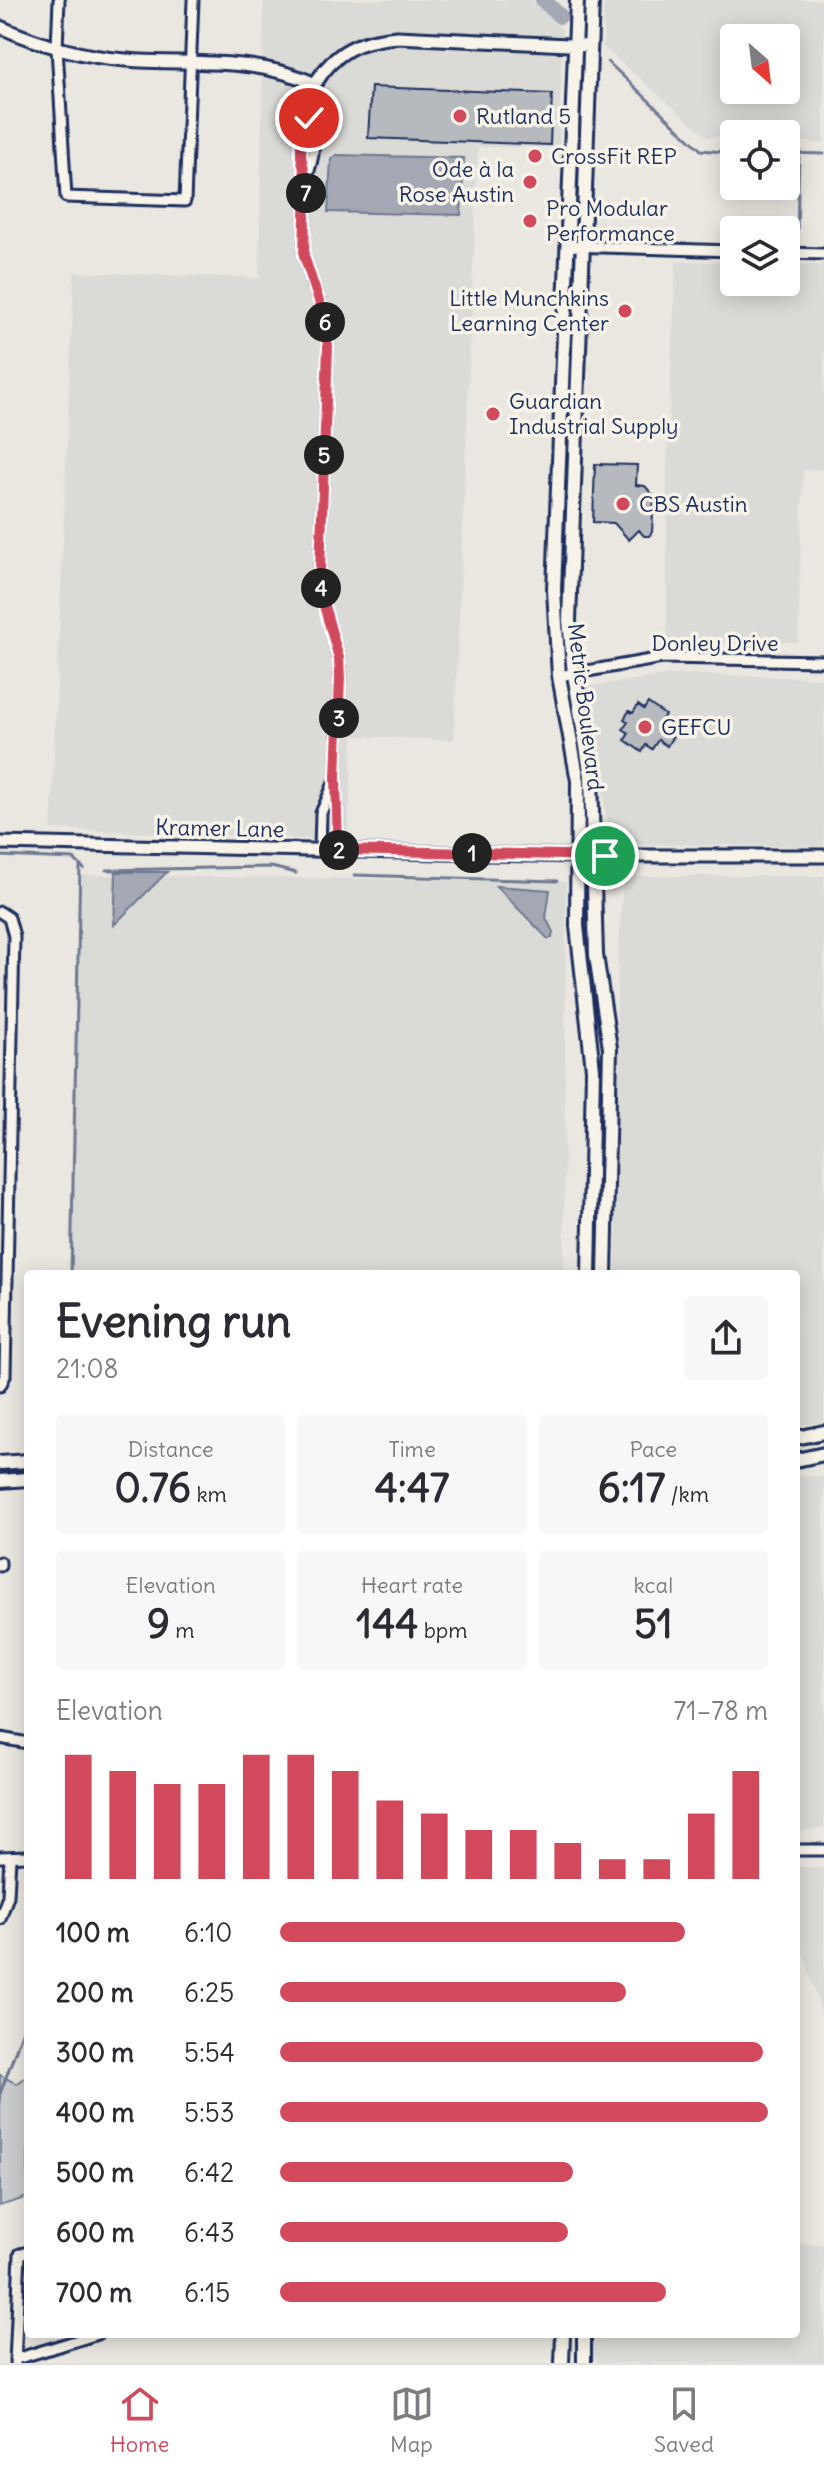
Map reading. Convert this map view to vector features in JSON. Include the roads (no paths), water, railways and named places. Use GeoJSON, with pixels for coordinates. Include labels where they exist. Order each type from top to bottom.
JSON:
{"type":"FeatureCollection","features":[{"type":"Feature","properties":{"kind":"main road","name":"Metric Boulevard"},"geometry":{"type":"LineString","coordinates":[[577,0],[554,587],[559,676],[578,781],[577,926],[593,1069],[589,1270]]}},
{"type":"Feature","properties":{"kind":"main road","name":"Metric Boulevard"},"geometry":{"type":"LineString","coordinates":[[592,0],[569,590],[574,674],[591,776],[596,955],[611,1065],[605,1270]]}},
{"type":"Feature","properties":{"kind":"main road"},"geometry":{"type":"LineString","coordinates":[[592,1155],[608,1156]]}},
{"type":"Feature","properties":{"kind":"main road"},"geometry":{"type":"LineString","coordinates":[[800,1437],[824,1432]]}},
{"type":"Feature","properties":{"kind":"main road"},"geometry":{"type":"LineString","coordinates":[[800,1459],[824,1454]]}},
{"type":"Feature","properties":{"kind":"main road"},"geometry":{"type":"LineString","coordinates":[[0,1463],[24,1461]]}},
{"type":"Feature","properties":{"kind":"main road"},"geometry":{"type":"LineString","coordinates":[[0,1481],[24,1479]]}},
{"type":"Feature","properties":{"kind":"main road"},"geometry":{"type":"LineString","coordinates":[[562,2363],[563,2338]]}},
{"type":"Feature","properties":{"kind":"main road"},"geometry":{"type":"LineString","coordinates":[[584,2338],[584,2363]]}},
{"type":"Feature","properties":{"kind":"street"},"geometry":{"type":"LineString","coordinates":[[59,0],[57,48],[66,197],[185,201],[193,0]]}},
{"type":"Feature","properties":{"kind":"street"},"geometry":{"type":"LineString","coordinates":[[0,27],[57,48],[123,60],[265,66],[293,73],[315,84]]}},
{"type":"Feature","properties":{"kind":"street"},"geometry":{"type":"LineString","coordinates":[[338,850],[339,658],[321,595],[320,571],[328,346],[322,310],[304,256],[306,179],[315,157],[315,140],[309,118],[315,84],[335,57],[350,46],[373,39],[397,37],[590,46]]}},
{"type":"Feature","properties":{"kind":"street"},"geometry":{"type":"LineString","coordinates":[[568,246],[720,251]]}},
{"type":"Feature","properties":{"kind":"street"},"geometry":{"type":"LineString","coordinates":[[800,253],[824,254]]}},
{"type":"Feature","properties":{"kind":"street","name":"Donley Drive"},"geometry":{"type":"LineString","coordinates":[[559,676],[662,658],[824,661]]}},
{"type":"Feature","properties":{"kind":"street"},"geometry":{"type":"LineString","coordinates":[[320,850],[321,813],[336,777]]}},
{"type":"Feature","properties":{"kind":"street","name":"Kramer Lane"},"geometry":{"type":"LineString","coordinates":[[0,843],[578,856],[824,856]]}},
{"type":"Feature","properties":{"kind":"street"},"geometry":{"type":"LineString","coordinates":[[0,912],[9,918],[14,936],[5,1376],[0,1386]]}},
{"type":"Feature","properties":{"kind":"street"},"geometry":{"type":"LineString","coordinates":[[0,1738],[24,1742]]}},
{"type":"Feature","properties":{"kind":"street"},"geometry":{"type":"LineString","coordinates":[[800,1850],[824,1850]]}},
{"type":"Feature","properties":{"kind":"street"},"geometry":{"type":"LineString","coordinates":[[0,1919],[8,1896],[5,1857]]}},
{"type":"Feature","properties":{"kind":"street"},"geometry":{"type":"LineString","coordinates":[[24,2253],[16,2361],[86,2338]]}},
{"type":"Feature","properties":{"kind":"waterway"},"geometry":{"type":"LineString","coordinates":[[543,0],[560,16]]}},
{"type":"Feature","properties":{"kind":"waterway"},"geometry":{"type":"LineString","coordinates":[[608,62],[701,150],[720,152]]}},
{"type":"Feature","properties":{"kind":"waterway"},"geometry":{"type":"LineString","coordinates":[[800,153],[824,154]]}},
{"type":"Feature","properties":{"kind":"waterway"},"geometry":{"type":"LineString","coordinates":[[797,216],[798,200]]}},
{"type":"Feature","properties":{"kind":"waterway"},"geometry":{"type":"LineString","coordinates":[[0,856],[74,859],[84,869]]}},
{"type":"Feature","properties":{"kind":"waterway"},"geometry":{"type":"LineString","coordinates":[[71,1270],[80,865]]}},
{"type":"Feature","properties":{"kind":"waterway"},"geometry":{"type":"LineString","coordinates":[[106,870],[271,867],[296,873]]}},
{"type":"Feature","properties":{"kind":"waterway"},"geometry":{"type":"LineString","coordinates":[[354,875],[557,881]]}},
{"type":"Feature","properties":{"kind":"waterway"},"geometry":{"type":"LineString","coordinates":[[0,2094],[24,2027]]}},
{"type":"Feature","properties":{"kind":"place","name":"Rutland 5"},"geometry":{"type":"Point","coordinates":[460,116]}},
{"type":"Feature","properties":{"kind":"place","name":"CrossFit REP"},"geometry":{"type":"Point","coordinates":[535,156]}},
{"type":"Feature","properties":{"kind":"place","name":"Ode à la Rose Austin"},"geometry":{"type":"Point","coordinates":[530,182]}},
{"type":"Feature","properties":{"kind":"place","name":"Pro Modular Performance"},"geometry":{"type":"Point","coordinates":[530,221]}},
{"type":"Feature","properties":{"kind":"place","name":"Little Munchkins Learning Center"},"geometry":{"type":"Point","coordinates":[625,311]}},
{"type":"Feature","properties":{"kind":"place","name":"Guardian Industrial Supply"},"geometry":{"type":"Point","coordinates":[493,414]}},
{"type":"Feature","properties":{"kind":"place","name":"CBS Austin"},"geometry":{"type":"Point","coordinates":[623,504]}},
{"type":"Feature","properties":{"kind":"place","name":"GEFCU"},"geometry":{"type":"Point","coordinates":[645,727]}}]}
